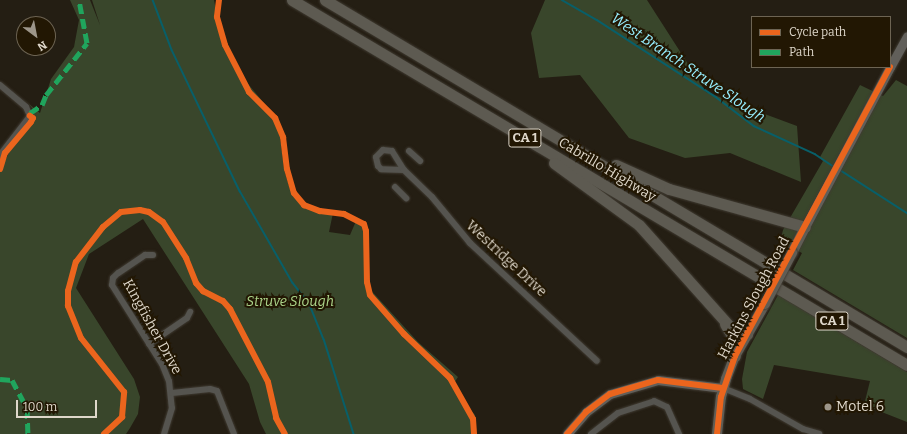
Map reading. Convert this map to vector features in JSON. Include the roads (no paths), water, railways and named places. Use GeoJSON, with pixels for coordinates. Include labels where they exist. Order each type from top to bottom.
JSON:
{"type":"FeatureCollection","features":[{"type":"Feature","properties":{"kind":"highway","name":"Cabrillo Highway"},"geometry":{"type":"LineString","coordinates":[[292,0],[907,365]]}},
{"type":"Feature","properties":{"kind":"highway","name":"Cabrillo Highway"},"geometry":{"type":"LineString","coordinates":[[325,0],[907,347]]}},
{"type":"Feature","properties":{"kind":"highway"},"geometry":{"type":"LineString","coordinates":[[533,124],[565,137],[621,168],[662,186],[805,227]]}},
{"type":"Feature","properties":{"kind":"highway"},"geometry":{"type":"LineString","coordinates":[[505,126],[639,225],[732,329],[747,334]]}},
{"type":"Feature","properties":{"kind":"highway"},"geometry":{"type":"LineString","coordinates":[[688,279],[729,330],[734,339],[735,356]]}},
{"type":"Feature","properties":{"kind":"main road","name":"Harkins Slough Road"},"geometry":{"type":"LineString","coordinates":[[717,434],[723,388],[735,356],[765,304],[805,227]]}},
{"type":"Feature","properties":{"kind":"street","name":"Harkins Slough Road"},"geometry":{"type":"LineString","coordinates":[[891,65],[907,36]]}},
{"type":"Feature","properties":{"kind":"street","name":"Harkins Slough Road"},"geometry":{"type":"LineString","coordinates":[[805,227],[889,68]]}},
{"type":"Feature","properties":{"kind":"street"},"geometry":{"type":"LineString","coordinates":[[0,85],[30,113],[28,122],[0,153]]}},
{"type":"Feature","properties":{"kind":"street","name":"Westridge Drive"},"geometry":{"type":"LineString","coordinates":[[404,170],[381,169],[378,166],[376,157],[383,150],[392,151],[404,170],[432,197],[470,243],[597,361]]}},
{"type":"Feature","properties":{"kind":"street"},"geometry":{"type":"LineString","coordinates":[[409,151],[420,161]]}},
{"type":"Feature","properties":{"kind":"street"},"geometry":{"type":"LineString","coordinates":[[395,187],[406,198]]}},
{"type":"Feature","properties":{"kind":"street","name":"Kingfisher Drive"},"geometry":{"type":"LineString","coordinates":[[153,255],[145,255],[118,273],[112,281],[114,289],[165,370],[172,393],[171,415],[164,434]]}},
{"type":"Feature","properties":{"kind":"street"},"geometry":{"type":"LineString","coordinates":[[149,344],[187,318],[190,312]]}},
{"type":"Feature","properties":{"kind":"street"},"geometry":{"type":"LineString","coordinates":[[568,434],[586,412],[610,394],[658,380],[723,388],[750,399],[803,429],[819,434]]}},
{"type":"Feature","properties":{"kind":"street"},"geometry":{"type":"LineString","coordinates":[[172,393],[210,389],[217,391],[234,434]]}},
{"type":"Feature","properties":{"kind":"street"},"geometry":{"type":"LineString","coordinates":[[591,434],[618,413],[654,402],[667,406],[679,434]]}},
{"type":"Feature","properties":{"kind":"waterway","name":"Struve Slough"},"geometry":{"type":"LineString","coordinates":[[153,0],[172,50],[240,191],[293,283],[310,305],[324,339],[354,434]]}},
{"type":"Feature","properties":{"kind":"waterway","name":"West Branch Struve Slough"},"geometry":{"type":"LineString","coordinates":[[562,0],[597,20],[716,97],[754,126],[815,154],[833,166]]}},
{"type":"Feature","properties":{"kind":"waterway","name":"West Branch Struve Slough"},"geometry":{"type":"LineString","coordinates":[[840,170],[907,213]]}},
{"type":"Feature","properties":{"kind":"place","name":"Motel 6"},"geometry":{"type":"Point","coordinates":[828,407]}}]}
